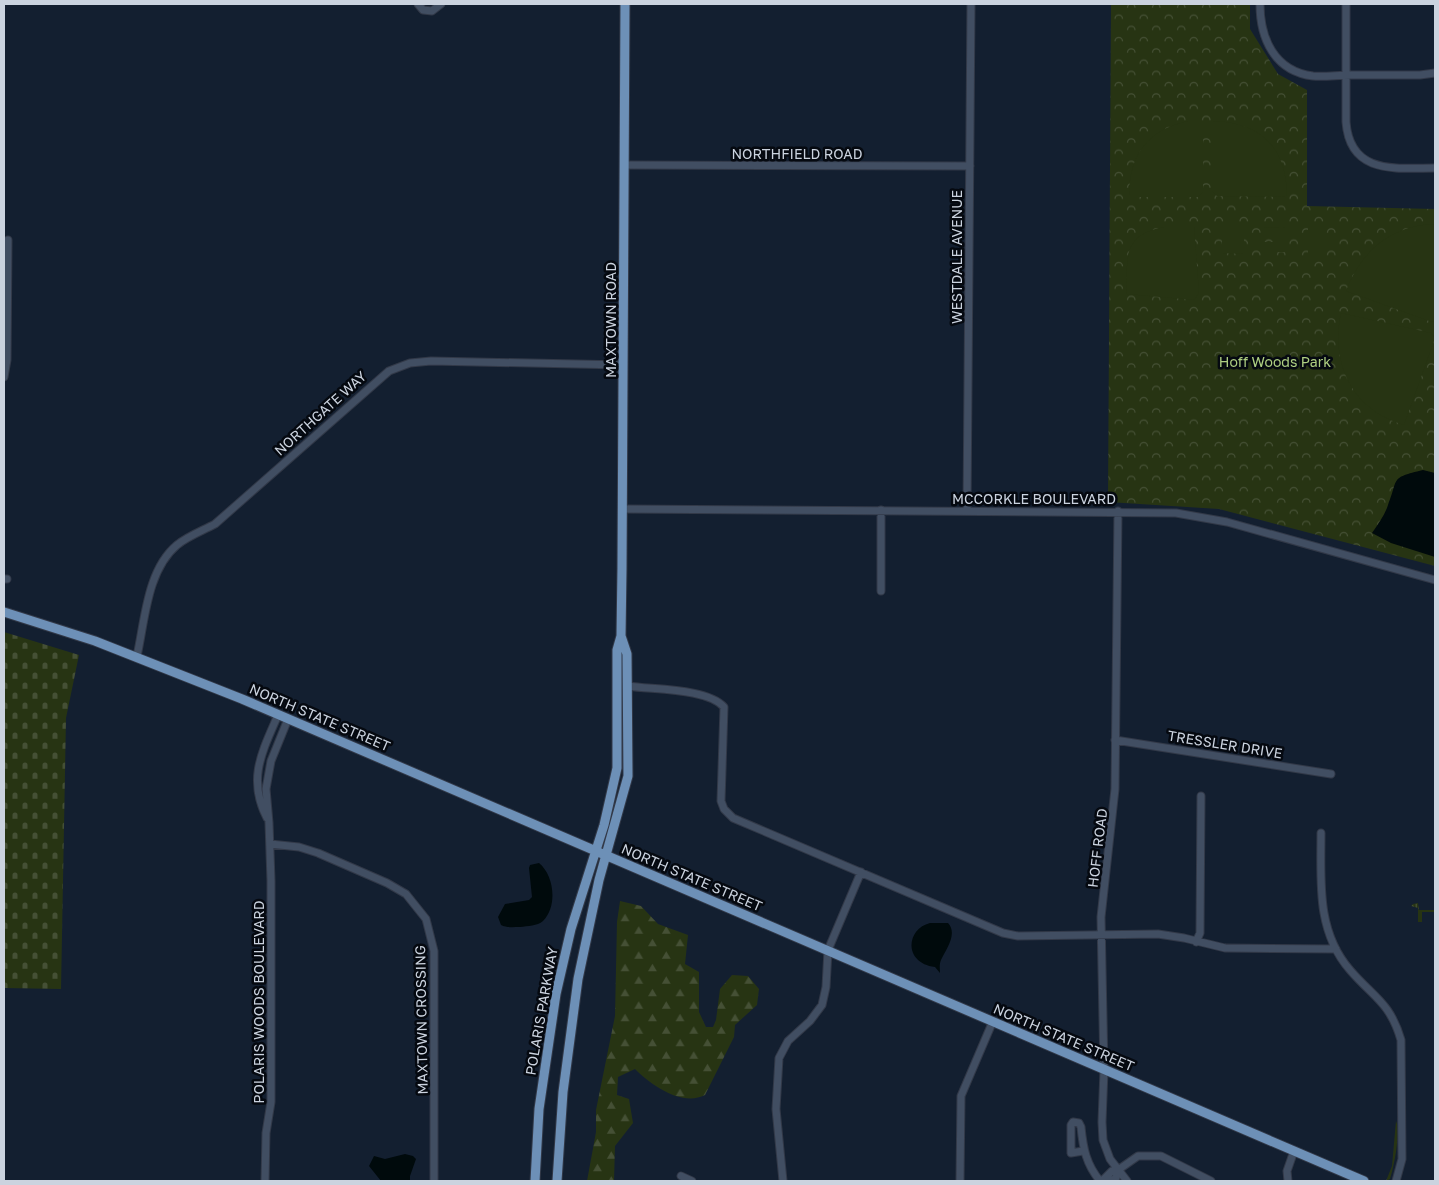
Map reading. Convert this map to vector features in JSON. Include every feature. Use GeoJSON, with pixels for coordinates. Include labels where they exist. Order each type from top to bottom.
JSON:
{"type":"FeatureCollection","features":[{"type":"Feature","properties":{"kind":"main road","name":"MAXTOWN ROAD"},"geometry":{"type":"LineString","coordinates":[[595,850],[604,825],[617,768],[616,650],[621,636],[623,509],[625,4]]}},
{"type":"Feature","properties":{"kind":"main road","name":"NORTH STATE STREET"},"geometry":{"type":"LineString","coordinates":[[4,612],[137,656],[288,719],[1364,1181]]}},
{"type":"Feature","properties":{"kind":"main road","name":"MAXTOWN ROAD"},"geometry":{"type":"LineString","coordinates":[[606,855],[628,776],[627,654],[621,636]]}},
{"type":"Feature","properties":{"kind":"main road"},"geometry":{"type":"LineString","coordinates":[[617,681],[621,687],[624,729],[629,734]]}},
{"type":"Feature","properties":{"kind":"main road","name":"POLARIS PARKWAY"},"geometry":{"type":"LineString","coordinates":[[535,1181],[539,1109],[550,1022],[571,929],[595,850]]}},
{"type":"Feature","properties":{"kind":"main road"},"geometry":{"type":"LineString","coordinates":[[557,1181],[563,1092],[572,1019],[606,855]]}},
{"type":"Feature","properties":{"kind":"street"},"geometry":{"type":"LineString","coordinates":[[418,4],[423,10],[432,11],[441,4]]}},
{"type":"Feature","properties":{"kind":"street","name":"WESTDALE AVENUE"},"geometry":{"type":"LineString","coordinates":[[967,510],[971,4]]}},
{"type":"Feature","properties":{"kind":"street"},"geometry":{"type":"LineString","coordinates":[[1260,4],[1263,36],[1279,60],[1288,67],[1306,75],[1420,75],[1435,73]]}},
{"type":"Feature","properties":{"kind":"street"},"geometry":{"type":"LineString","coordinates":[[1346,4],[1347,134],[1358,154],[1382,167],[1435,168]]}},
{"type":"Feature","properties":{"kind":"street","name":"NORTHFIELD ROAD"},"geometry":{"type":"LineString","coordinates":[[624,165],[970,166]]}},
{"type":"Feature","properties":{"kind":"street"},"geometry":{"type":"LineString","coordinates":[[4,377],[7,360],[8,240]]}},
{"type":"Feature","properties":{"kind":"street","name":"NORTHGATE WAY"},"geometry":{"type":"LineString","coordinates":[[137,656],[152,588],[158,570],[170,551],[188,537],[219,521],[389,371],[410,363],[431,360],[623,365]]}},
{"type":"Feature","properties":{"kind":"street","name":"MCCORKLE BOULEVARD"},"geometry":{"type":"LineString","coordinates":[[623,509],[1118,511],[1197,515],[1435,580]]}},
{"type":"Feature","properties":{"kind":"street"},"geometry":{"type":"LineString","coordinates":[[881,510],[881,591]]}},
{"type":"Feature","properties":{"kind":"street","name":"HOFF ROAD"},"geometry":{"type":"LineString","coordinates":[[1118,511],[1114,814],[1106,873],[1101,935],[1104,1070],[1102,1095],[1104,1140],[1110,1159],[1127,1181]]}},
{"type":"Feature","properties":{"kind":"street"},"geometry":{"type":"LineString","coordinates":[[628,686],[701,695],[718,700],[724,707],[721,796],[724,809],[733,818],[1003,933],[1018,936],[1158,934],[1225,948],[1336,949]]}},
{"type":"Feature","properties":{"kind":"street","name":"POLARIS WOODS BOULEVARD"},"geometry":{"type":"LineString","coordinates":[[269,823],[259,803],[257,787],[258,770],[261,754],[278,715]]}},
{"type":"Feature","properties":{"kind":"street","name":"POLARIS WOODS BOULEVARD"},"geometry":{"type":"LineString","coordinates":[[265,1181],[266,1133],[271,1102],[270,844],[266,778],[288,719]]}},
{"type":"Feature","properties":{"kind":"street","name":"TRESSLER DRIVE"},"geometry":{"type":"LineString","coordinates":[[1115,740],[1331,774]]}},
{"type":"Feature","properties":{"kind":"street"},"geometry":{"type":"LineString","coordinates":[[1196,942],[1200,932],[1201,796]]}},
{"type":"Feature","properties":{"kind":"street"},"geometry":{"type":"LineString","coordinates":[[1321,833],[1322,907],[1327,930],[1349,969],[1386,1006],[1397,1027],[1401,1040],[1402,1159],[1396,1181]]}},
{"type":"Feature","properties":{"kind":"street","name":"MAXTOWN CROSSING"},"geometry":{"type":"LineString","coordinates":[[270,844],[304,848],[387,883],[406,894],[426,919],[434,951],[434,1181]]}},
{"type":"Feature","properties":{"kind":"street"},"geometry":{"type":"LineString","coordinates":[[783,1181],[776,1109],[778,1065],[784,1046],[810,1021],[822,1005],[826,987],[828,950],[861,872]]}},
{"type":"Feature","properties":{"kind":"street"},"geometry":{"type":"LineString","coordinates":[[960,1181],[961,1096],[993,1021]]}},
{"type":"Feature","properties":{"kind":"street"},"geometry":{"type":"LineString","coordinates":[[1083,1151],[1092,1171],[1101,1181],[1112,1171],[1118,1170],[1138,1156],[1161,1156],[1211,1181]]}},
{"type":"Feature","properties":{"kind":"street"},"geometry":{"type":"LineString","coordinates":[[1288,1181],[1287,1171],[1294,1151]]}},
{"type":"Feature","properties":{"kind":"street"},"geometry":{"type":"LineString","coordinates":[[1111,1181],[1116,1178],[1118,1170]]}},
{"type":"Feature","properties":{"kind":"street"},"geometry":{"type":"LineString","coordinates":[[681,1176],[692,1181]]}},
{"type":"Feature","properties":{"kind":"green space","name":"Hoff Woods Park"},"geometry":{"type":"Polygon","coordinates":[[[1111,4],[1250,4],[1250,29],[1278,74],[1307,90],[1307,206],[1435,209],[1435,566],[1219,509],[1108,502],[1111,4]]]}},
{"type":"Feature","properties":{"kind":"green space"},"geometry":{"type":"Polygon","coordinates":[[[1188,121],[1203,121],[1203,192],[1198,197],[1129,197],[1132,169],[1143,147],[1161,131],[1188,121]]]}},
{"type":"Feature","properties":{"kind":"green space"},"geometry":{"type":"Polygon","coordinates":[[[1212,121],[1244,126],[1268,141],[1282,165],[1286,180],[1287,197],[1217,196],[1212,191],[1212,121]]]}},
{"type":"Feature","properties":{"kind":"green space"},"geometry":{"type":"Polygon","coordinates":[[[1435,224],[1435,320],[1432,322],[1346,291],[1360,264],[1369,252],[1380,243],[1405,229],[1435,224]]]}},
{"type":"Feature","properties":{"kind":"green space"},"geometry":{"type":"Polygon","coordinates":[[[1308,225],[1326,225],[1326,257],[1308,257],[1308,225]]]}},
{"type":"Feature","properties":{"kind":"green space"},"geometry":{"type":"Polygon","coordinates":[[[1222,226],[1244,226],[1244,254],[1222,253],[1222,226]]]}},
{"type":"Feature","properties":{"kind":"green space"},"geometry":{"type":"Polygon","coordinates":[[[1164,227],[1194,227],[1199,293],[1194,300],[1127,294],[1128,259],[1134,242],[1140,236],[1150,231],[1164,227]]]}},
{"type":"Feature","properties":{"kind":"green space"},"geometry":{"type":"Polygon","coordinates":[[[1263,227],[1286,228],[1286,238],[1263,238],[1263,227]]]}},
{"type":"Feature","properties":{"kind":"green space"},"geometry":{"type":"Polygon","coordinates":[[[1263,242],[1286,242],[1286,252],[1263,252],[1263,242]]]}},
{"type":"Feature","properties":{"kind":"green space"},"geometry":{"type":"Polygon","coordinates":[[[1341,313],[1431,333],[1435,338],[1404,425],[1386,418],[1371,408],[1358,396],[1349,382],[1342,366],[1339,349],[1338,332],[1341,313]]]}},
{"type":"Feature","properties":{"kind":"green space"},"geometry":{"type":"Polygon","coordinates":[[[4,632],[79,655],[66,718],[61,989],[4,988],[4,632]]]}},
{"type":"Feature","properties":{"kind":"green space"},"geometry":{"type":"Polygon","coordinates":[[[620,901],[641,906],[658,924],[688,935],[685,964],[699,972],[699,1012],[706,1027],[713,1027],[716,1020],[720,989],[732,975],[748,976],[759,989],[757,1005],[735,1025],[734,1037],[705,1095],[696,1098],[677,1096],[649,1082],[635,1069],[618,1077],[617,1095],[629,1099],[633,1123],[615,1146],[614,1181],[587,1181],[596,1132],[596,1110],[615,1016],[617,922],[620,901]]]}},
{"type":"Feature","properties":{"kind":"green space"},"geometry":{"type":"Polygon","coordinates":[[[1418,903],[1419,910],[1435,910],[1435,912],[1422,912],[1422,922],[1418,922],[1418,908],[1411,906],[1418,903]]]}},
{"type":"Feature","properties":{"kind":"green space"},"geometry":{"type":"Polygon","coordinates":[[[1396,1121],[1398,1133],[1395,1158],[1390,1179],[1386,1181],[1392,1166],[1396,1121]]]}},
{"type":"Feature","properties":{"kind":"shaded area"},"geometry":{"type":"Polygon","coordinates":[[[1423,470],[1435,473],[1435,557],[1391,543],[1372,533],[1385,512],[1397,480],[1405,475],[1423,470]]]}},
{"type":"Feature","properties":{"kind":"shaded area"},"geometry":{"type":"Polygon","coordinates":[[[539,863],[544,868],[551,883],[552,899],[548,915],[543,921],[532,926],[506,927],[501,925],[498,917],[505,904],[529,900],[532,897],[529,868],[530,865],[539,863]]]}},
{"type":"Feature","properties":{"kind":"shaded area"},"geometry":{"type":"Polygon","coordinates":[[[930,923],[948,923],[952,932],[950,942],[940,962],[940,973],[935,967],[917,959],[911,946],[916,932],[922,926],[930,923]]]}},
{"type":"Feature","properties":{"kind":"shaded area"},"geometry":{"type":"Polygon","coordinates":[[[405,1154],[416,1159],[410,1181],[381,1181],[369,1166],[374,1156],[385,1159],[405,1154]]]}}]}
